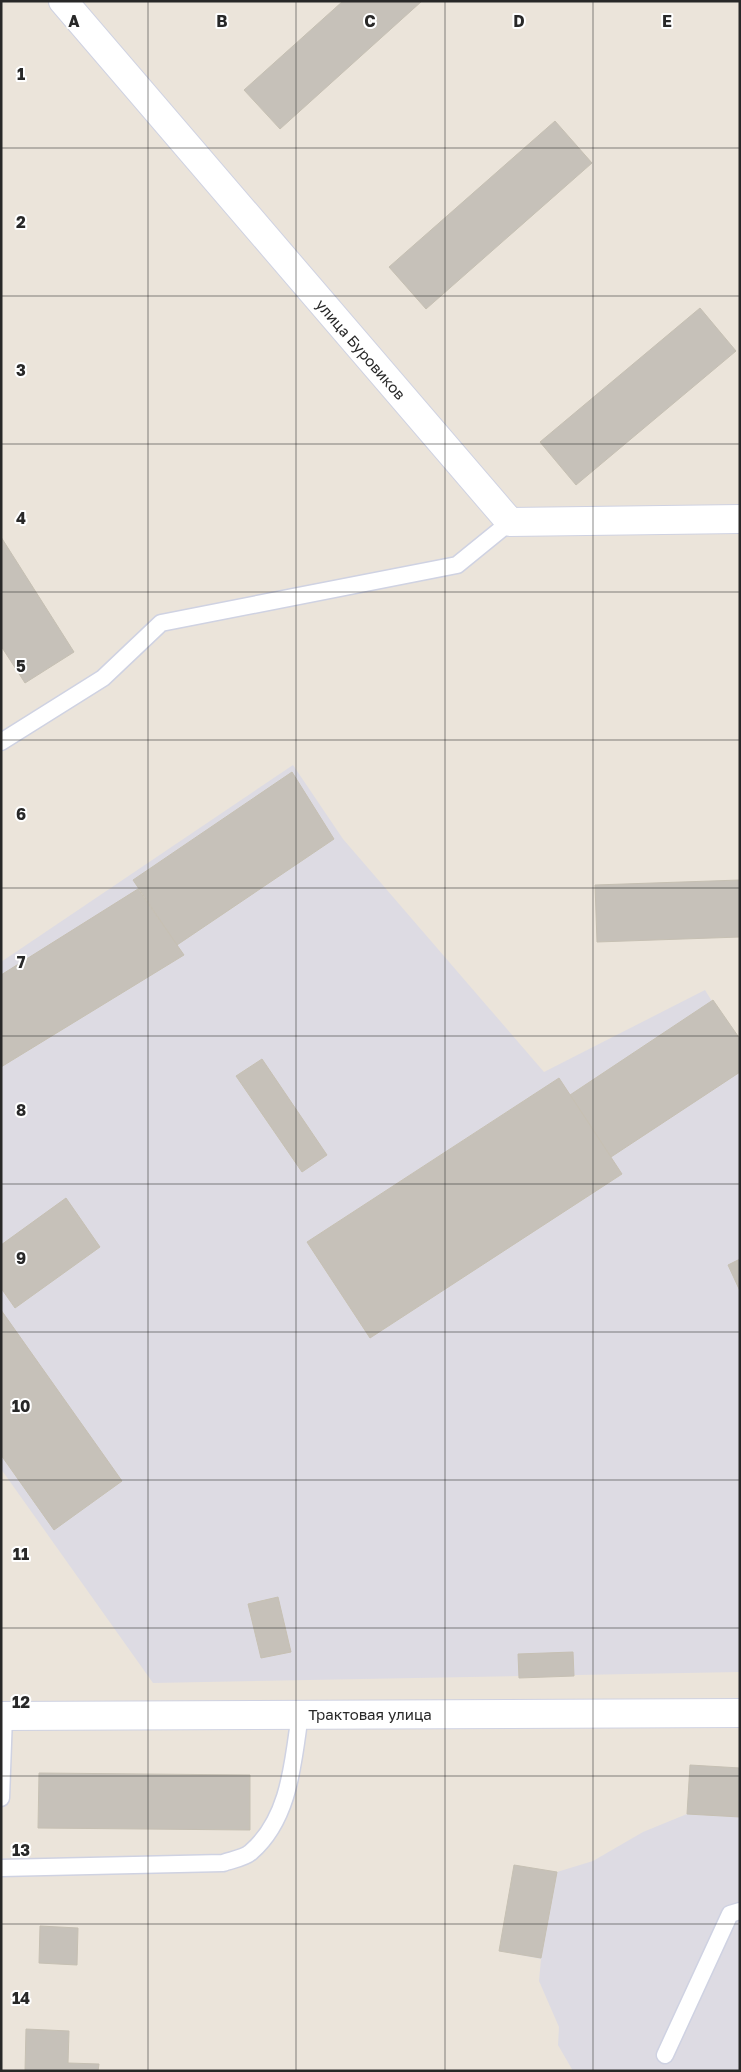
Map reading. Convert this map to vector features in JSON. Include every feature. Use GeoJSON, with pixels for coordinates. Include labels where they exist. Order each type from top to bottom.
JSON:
{"type":"FeatureCollection","features":[{"type":"Feature","properties":{"kind":"street","name":"улица Буровиков"},"geometry":{"type":"LineString","coordinates":[[62,1],[510,522]]}},
{"type":"Feature","properties":{"kind":"street"},"geometry":{"type":"LineString","coordinates":[[510,522],[740,519]]}},
{"type":"Feature","properties":{"kind":"street","name":"Трактовая улица"},"geometry":{"type":"LineString","coordinates":[[3,1716],[740,1713]]}},
{"type":"Feature","properties":{"kind":"lane"},"geometry":{"type":"LineString","coordinates":[[1,742],[103,678],[161,624],[457,564],[510,522]]}},
{"type":"Feature","properties":{"kind":"lane"},"geometry":{"type":"LineString","coordinates":[[1,1868],[223,1863],[250,1853],[270,1830],[290,1788],[300,1714]]}},
{"type":"Feature","properties":{"kind":"lane"},"geometry":{"type":"LineString","coordinates":[[1,1798],[3,1716]]}},
{"type":"Feature","properties":{"kind":"lane"},"geometry":{"type":"LineString","coordinates":[[665,2055],[730,1914],[740,1911]]}},
{"type":"Feature","properties":{"kind":"shaded area"},"geometry":{"type":"Polygon","coordinates":[[[293,765],[343,839],[544,1072],[705,990],[740,1047],[740,1672],[153,1683],[1,1469],[1,962],[293,765]]]}},
{"type":"Feature","properties":{"kind":"shaded area"},"geometry":{"type":"Polygon","coordinates":[[[690,1765],[740,1768],[740,2071],[573,2071],[558,2045],[559,2027],[539,1981],[541,1959],[499,1951],[514,1865],[557,1872],[593,1861],[643,1832],[687,1814],[690,1765]]]}},
{"type":"Feature","properties":{"kind":"building"},"geometry":{"type":"Polygon","coordinates":[[[343,1],[422,1],[280,129],[244,90],[343,1]]]}},
{"type":"Feature","properties":{"kind":"building"},"geometry":{"type":"Polygon","coordinates":[[[555,121],[592,163],[426,309],[389,267],[555,121]]]}},
{"type":"Feature","properties":{"kind":"building"},"geometry":{"type":"Polygon","coordinates":[[[700,308],[736,351],[576,485],[540,442],[700,308]]]}},
{"type":"Feature","properties":{"kind":"building"},"geometry":{"type":"Polygon","coordinates":[[[1,537],[74,652],[25,683],[1,646],[1,537]]]}},
{"type":"Feature","properties":{"kind":"building"},"geometry":{"type":"Polygon","coordinates":[[[292,772],[334,839],[177,945],[133,880],[292,772]]]}},
{"type":"Feature","properties":{"kind":"building"},"geometry":{"type":"Polygon","coordinates":[[[740,880],[740,937],[597,942],[595,885],[740,880]]]}},
{"type":"Feature","properties":{"kind":"building"},"geometry":{"type":"Polygon","coordinates":[[[138,889],[184,955],[1,1067],[1,975],[138,889]]]}},
{"type":"Feature","properties":{"kind":"building"},"geometry":{"type":"Polygon","coordinates":[[[713,1000],[740,1039],[740,1072],[611,1157],[570,1095],[713,1000]]]}},
{"type":"Feature","properties":{"kind":"building"},"geometry":{"type":"Polygon","coordinates":[[[262,1059],[327,1155],[302,1172],[236,1076],[262,1059]]]}},
{"type":"Feature","properties":{"kind":"building"},"geometry":{"type":"Polygon","coordinates":[[[559,1078],[622,1174],[370,1338],[307,1242],[559,1078]]]}},
{"type":"Feature","properties":{"kind":"building"},"geometry":{"type":"Polygon","coordinates":[[[66,1198],[100,1247],[15,1308],[1,1288],[1,1245],[66,1198]]]}},
{"type":"Feature","properties":{"kind":"building"},"geometry":{"type":"Polygon","coordinates":[[[740,1259],[740,1291],[728,1265],[740,1259]]]}},
{"type":"Feature","properties":{"kind":"building"},"geometry":{"type":"Polygon","coordinates":[[[1,1310],[122,1481],[54,1530],[1,1455],[1,1310]]]}},
{"type":"Feature","properties":{"kind":"building"},"geometry":{"type":"Polygon","coordinates":[[[278,1597],[291,1652],[261,1658],[248,1604],[278,1597]]]}},
{"type":"Feature","properties":{"kind":"building"},"geometry":{"type":"Polygon","coordinates":[[[573,1652],[574,1676],[519,1678],[518,1654],[573,1652]]]}},
{"type":"Feature","properties":{"kind":"building"},"geometry":{"type":"Polygon","coordinates":[[[690,1765],[740,1768],[740,1817],[687,1814],[690,1765]]]}},
{"type":"Feature","properties":{"kind":"building"},"geometry":{"type":"Polygon","coordinates":[[[39,1773],[250,1775],[250,1830],[38,1828],[39,1773]]]}},
{"type":"Feature","properties":{"kind":"building"},"geometry":{"type":"Polygon","coordinates":[[[514,1865],[557,1872],[541,1958],[499,1951],[514,1865]]]}},
{"type":"Feature","properties":{"kind":"building"},"geometry":{"type":"Polygon","coordinates":[[[40,1926],[78,1928],[77,1965],[39,1963],[40,1926]]]}},
{"type":"Feature","properties":{"kind":"building"},"geometry":{"type":"Polygon","coordinates":[[[26,2029],[69,2031],[68,2063],[99,2064],[98,2071],[25,2071],[26,2029]]]}}]}
